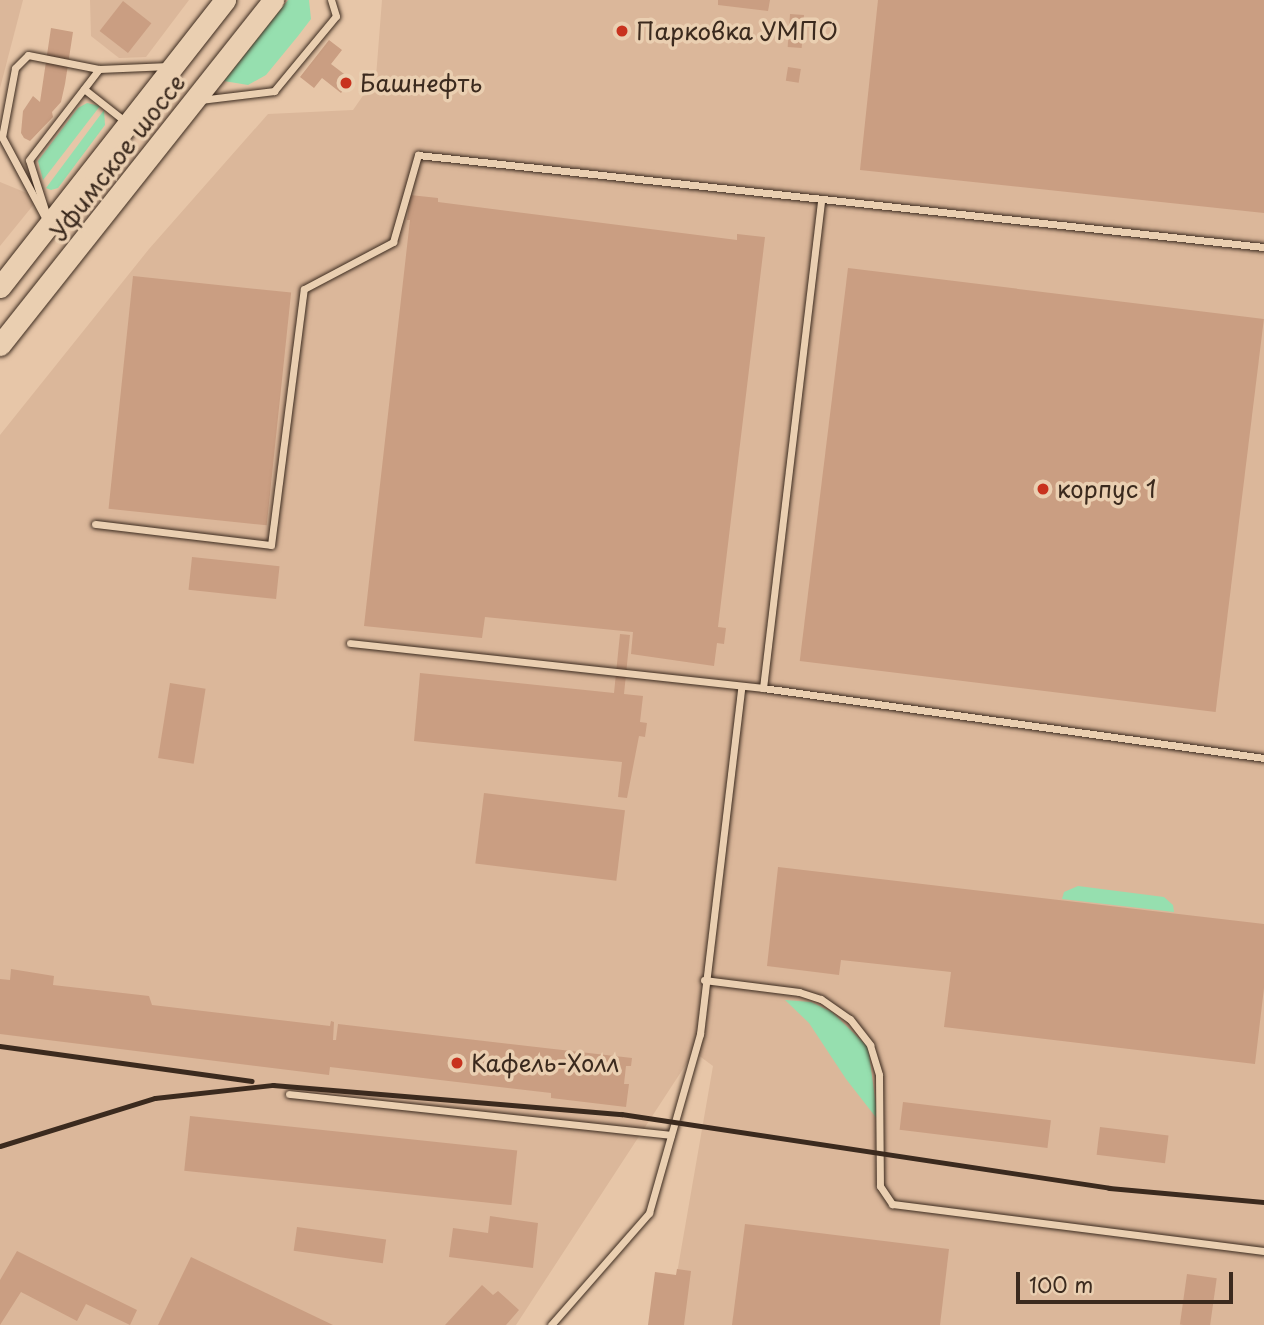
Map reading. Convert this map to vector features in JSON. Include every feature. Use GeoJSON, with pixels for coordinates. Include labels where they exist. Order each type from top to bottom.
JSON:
{"type":"FeatureCollection","features":[{"type":"Feature","properties":{"kind":"main road","name":"Уфимское шоссе"},"geometry":{"type":"LineString","coordinates":[[0,287],[225,0]]}},
{"type":"Feature","properties":{"kind":"main road","name":"Уфимское шоссе"},"geometry":{"type":"LineString","coordinates":[[0,345],[273,0]]}},
{"type":"Feature","properties":{"kind":"lane"},"geometry":{"type":"LineString","coordinates":[[195,100],[274,91],[336,16],[331,0]]}},
{"type":"Feature","properties":{"kind":"lane"},"geometry":{"type":"LineString","coordinates":[[49,225],[2,137],[15,68],[28,55],[99,69],[173,66]]}},
{"type":"Feature","properties":{"kind":"lane"},"geometry":{"type":"LineString","coordinates":[[49,225],[29,160],[99,69]]}},
{"type":"Feature","properties":{"kind":"lane"},"geometry":{"type":"LineString","coordinates":[[84,89],[128,123]]}},
{"type":"Feature","properties":{"kind":"lane"},"geometry":{"type":"LineString","coordinates":[[95,524],[271,545],[304,289],[393,242],[418,155],[821,201],[1264,247]]}},
{"type":"Feature","properties":{"kind":"lane"},"geometry":{"type":"LineString","coordinates":[[763,688],[821,201]]}},
{"type":"Feature","properties":{"kind":"lane"},"geometry":{"type":"LineString","coordinates":[[349,643],[741,688],[763,688],[1264,758]]}},
{"type":"Feature","properties":{"kind":"lane"},"geometry":{"type":"LineString","coordinates":[[551,1325],[649,1213],[699,1034],[741,688]]}},
{"type":"Feature","properties":{"kind":"lane"},"geometry":{"type":"LineString","coordinates":[[704,980],[799,992],[821,999],[849,1019],[870,1045],[879,1075],[880,1186],[892,1204],[1264,1251]]}},
{"type":"Feature","properties":{"kind":"lane"},"geometry":{"type":"LineString","coordinates":[[289,1094],[671,1135]]}},
{"type":"Feature","properties":{"kind":"shaded area"},"geometry":{"type":"Polygon","coordinates":[[[0,0],[23,0],[0,88],[0,0]]]}},
{"type":"Feature","properties":{"kind":"shaded area"},"geometry":{"type":"Polygon","coordinates":[[[90,0],[189,0],[146,57],[119,58],[91,36],[90,0]]]}},
{"type":"Feature","properties":{"kind":"shaded area"},"geometry":{"type":"Polygon","coordinates":[[[382,0],[1264,0],[1264,1325],[668,1325],[713,1066],[694,1052],[516,1325],[0,1325],[0,435],[149,249],[268,114],[353,110],[376,77],[382,0]]]}},
{"type":"Feature","properties":{"kind":"shaded area"},"geometry":{"type":"Polygon","coordinates":[[[0,182],[39,198],[0,246],[0,182]]]}},
{"type":"Feature","properties":{"kind":"green space"},"geometry":{"type":"Polygon","coordinates":[[[288,0],[309,0],[311,19],[298,36],[266,75],[248,85],[224,81],[288,0]]]}},
{"type":"Feature","properties":{"kind":"green space"},"geometry":{"type":"Polygon","coordinates":[[[87,103],[100,106],[43,180],[38,161],[78,108],[87,103]]]}},
{"type":"Feature","properties":{"kind":"green space"},"geometry":{"type":"Polygon","coordinates":[[[104,110],[105,125],[58,188],[46,188],[104,110]]]}},
{"type":"Feature","properties":{"kind":"green space"},"geometry":{"type":"Polygon","coordinates":[[[1078,886],[1164,897],[1173,905],[1174,912],[1062,899],[1064,892],[1078,886]]]}},
{"type":"Feature","properties":{"kind":"green space"},"geometry":{"type":"Polygon","coordinates":[[[785,1000],[811,1002],[832,1012],[868,1047],[878,1120],[846,1079],[809,1023],[785,1000]]]}},
{"type":"Feature","properties":{"kind":"building"},"geometry":{"type":"Polygon","coordinates":[[[718,0],[770,0],[768,11],[718,5],[718,0]]]}},
{"type":"Feature","properties":{"kind":"building"},"geometry":{"type":"Polygon","coordinates":[[[878,0],[1264,0],[1264,213],[860,170],[878,0]]]}},
{"type":"Feature","properties":{"kind":"building"},"geometry":{"type":"Polygon","coordinates":[[[123,1],[151,23],[128,53],[100,31],[123,1]]]}},
{"type":"Feature","properties":{"kind":"building"},"geometry":{"type":"Polygon","coordinates":[[[790,14],[804,15],[802,48],[788,47],[790,14]]]}},
{"type":"Feature","properties":{"kind":"building"},"geometry":{"type":"Polygon","coordinates":[[[51,28],[73,32],[65,84],[61,102],[52,112],[53,117],[30,141],[21,133],[23,111],[33,96],[40,102],[51,28]]]}},
{"type":"Feature","properties":{"kind":"building"},"geometry":{"type":"Polygon","coordinates":[[[329,40],[342,50],[331,64],[352,80],[341,93],[322,78],[314,88],[300,77],[329,40]]]}},
{"type":"Feature","properties":{"kind":"building"},"geometry":{"type":"Polygon","coordinates":[[[788,67],[801,69],[799,83],[786,81],[788,67]]]}},
{"type":"Feature","properties":{"kind":"building"},"geometry":{"type":"Polygon","coordinates":[[[410,195],[438,198],[438,202],[737,240],[737,234],[765,237],[718,627],[726,628],[724,644],[717,643],[714,666],[631,654],[633,632],[485,617],[482,638],[364,626],[410,220],[407,220],[410,195]]]}},
{"type":"Feature","properties":{"kind":"building","name":"корпус 1"},"geometry":{"type":"Polygon","coordinates":[[[848,268],[1264,319],[1216,712],[800,661],[848,268]]]}},
{"type":"Feature","properties":{"kind":"building"},"geometry":{"type":"Polygon","coordinates":[[[133,276],[291,293],[267,525],[109,509],[133,276]]]}},
{"type":"Feature","properties":{"kind":"building"},"geometry":{"type":"Polygon","coordinates":[[[192,557],[280,566],[276,599],[189,590],[192,557]]]}},
{"type":"Feature","properties":{"kind":"building"},"geometry":{"type":"Polygon","coordinates":[[[620,634],[630,635],[624,694],[643,696],[640,722],[647,723],[645,737],[639,736],[627,798],[618,797],[622,762],[414,741],[420,673],[614,693],[620,634]]]}},
{"type":"Feature","properties":{"kind":"building"},"geometry":{"type":"Polygon","coordinates":[[[170,683],[206,689],[194,764],[158,758],[170,683]]]}},
{"type":"Feature","properties":{"kind":"building"},"geometry":{"type":"Polygon","coordinates":[[[484,793],[625,810],[616,881],[475,863],[484,793]]]}},
{"type":"Feature","properties":{"kind":"building"},"geometry":{"type":"Polygon","coordinates":[[[778,867],[1264,924],[1264,988],[1255,1064],[944,1027],[951,972],[841,960],[839,975],[767,966],[778,867]]]}},
{"type":"Feature","properties":{"kind":"building"},"geometry":{"type":"Polygon","coordinates":[[[11,969],[54,976],[53,985],[149,996],[152,1005],[330,1026],[331,1021],[334,1022],[333,1040],[336,1040],[338,1024],[632,1058],[631,1066],[626,1066],[624,1084],[629,1084],[626,1107],[551,1098],[551,1093],[330,1067],[329,1075],[0,1034],[0,979],[10,980],[11,969]]]}},
{"type":"Feature","properties":{"kind":"building"},"geometry":{"type":"Polygon","coordinates":[[[903,1102],[1051,1120],[1047,1148],[900,1130],[903,1102]]]}},
{"type":"Feature","properties":{"kind":"building"},"geometry":{"type":"Polygon","coordinates":[[[190,1116],[517,1150],[511,1205],[184,1171],[190,1116]]]}},
{"type":"Feature","properties":{"kind":"building"},"geometry":{"type":"Polygon","coordinates":[[[1100,1127],[1168,1135],[1165,1163],[1097,1155],[1100,1127]]]}},
{"type":"Feature","properties":{"kind":"building"},"geometry":{"type":"Polygon","coordinates":[[[490,1216],[538,1223],[533,1268],[449,1257],[453,1228],[488,1233],[490,1216]]]}},
{"type":"Feature","properties":{"kind":"building"},"geometry":{"type":"Polygon","coordinates":[[[745,1224],[949,1249],[940,1325],[732,1325],[745,1224]]]}},
{"type":"Feature","properties":{"kind":"building"},"geometry":{"type":"Polygon","coordinates":[[[297,1227],[386,1240],[383,1263],[294,1251],[297,1227]]]}},
{"type":"Feature","properties":{"kind":"building"},"geometry":{"type":"Polygon","coordinates":[[[17,1251],[137,1310],[130,1325],[86,1304],[77,1321],[21,1292],[0,1325],[0,1280],[17,1251]]]}},
{"type":"Feature","properties":{"kind":"building"},"geometry":{"type":"Polygon","coordinates":[[[191,1257],[333,1325],[158,1325],[191,1257]]]}},
{"type":"Feature","properties":{"kind":"building"},"geometry":{"type":"Polygon","coordinates":[[[677,1269],[691,1271],[684,1325],[648,1325],[655,1272],[676,1275],[677,1269]]]}},
{"type":"Feature","properties":{"kind":"building"},"geometry":{"type":"Polygon","coordinates":[[[1187,1274],[1217,1278],[1210,1325],[1180,1325],[1187,1274]]]}},
{"type":"Feature","properties":{"kind":"building"},"geometry":{"type":"Polygon","coordinates":[[[482,1285],[493,1295],[498,1291],[519,1310],[506,1325],[445,1325],[482,1285]]]}},
{"type":"Feature","properties":{"kind":"railway"},"geometry":{"type":"LineString","coordinates":[[0,1046],[252,1081]]}},
{"type":"Feature","properties":{"kind":"railway"},"geometry":{"type":"LineString","coordinates":[[0,1146],[155,1098],[273,1085],[622,1114],[1109,1188],[1264,1202]]}},
{"type":"Feature","properties":{"kind":"place","name":"Парковка УМПО"},"geometry":{"type":"Point","coordinates":[622,31]}},
{"type":"Feature","properties":{"kind":"place","name":"Башнефть"},"geometry":{"type":"Point","coordinates":[346,83]}},
{"type":"Feature","properties":{"kind":"place","name":"корпус 1"},"geometry":{"type":"Point","coordinates":[1043,489]}},
{"type":"Feature","properties":{"kind":"place","name":"Кафель-Холл"},"geometry":{"type":"Point","coordinates":[457,1063]}}]}
